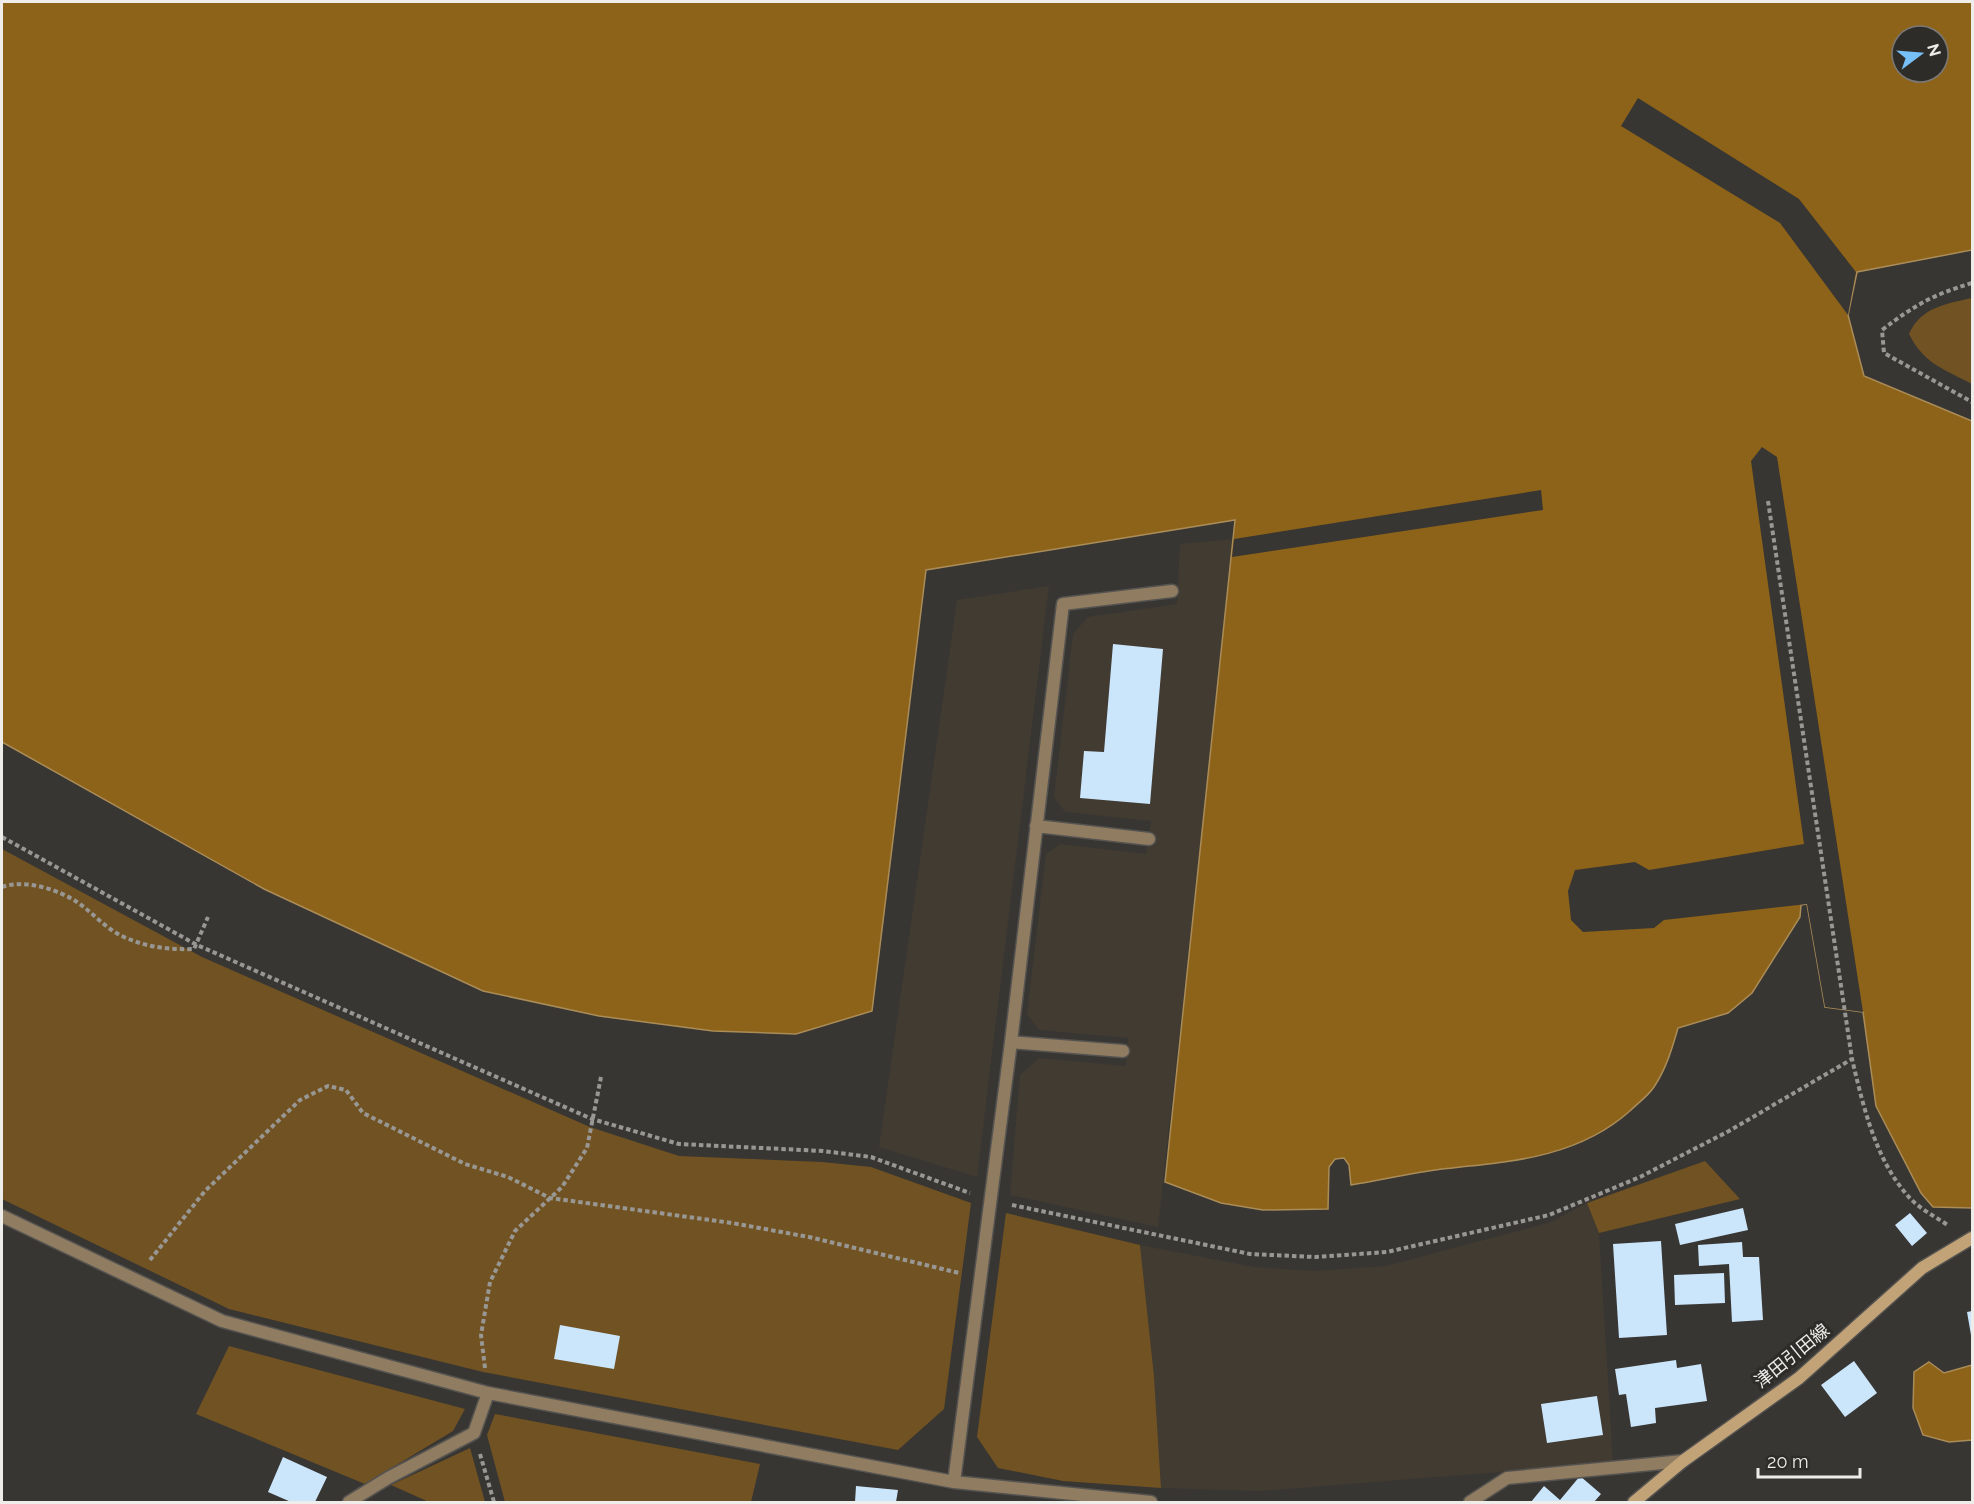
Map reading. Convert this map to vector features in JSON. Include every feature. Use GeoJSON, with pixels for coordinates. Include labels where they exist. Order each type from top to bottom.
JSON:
{"type":"FeatureCollection","features":[{"type":"Feature","properties":{"kind":"main road","name":"津田引田線"},"geometry":{"type":"LineString","coordinates":[[1634,1503],[1683,1461],[1799,1378],[1922,1268],[1970,1238]]}},
{"type":"Feature","properties":{"kind":"street"},"geometry":{"type":"LineString","coordinates":[[954,1482],[1011,1042],[1063,604],[1172,591]]}},
{"type":"Feature","properties":{"kind":"street"},"geometry":{"type":"LineString","coordinates":[[1036,826],[1149,839]]}},
{"type":"Feature","properties":{"kind":"street"},"geometry":{"type":"LineString","coordinates":[[1011,1042],[1123,1051]]}},
{"type":"Feature","properties":{"kind":"street"},"geometry":{"type":"LineString","coordinates":[[2,1216],[222,1321],[488,1393],[954,1482],[1151,1503]]}},
{"type":"Feature","properties":{"kind":"street"},"geometry":{"type":"LineString","coordinates":[[349,1503],[388,1478],[474,1433],[488,1393]]}},
{"type":"Feature","properties":{"kind":"street"},"geometry":{"type":"LineString","coordinates":[[1470,1503],[1507,1478],[1683,1461]]}},
{"type":"Feature","properties":{"kind":"path"},"geometry":{"type":"LineString","coordinates":[[1972,283],[1935,294],[1910,308],[1882,330],[1884,353],[1972,402]]}},
{"type":"Feature","properties":{"kind":"path"},"geometry":{"type":"LineString","coordinates":[[1768,501],[1852,1059],[1867,1120],[1891,1170],[1908,1196],[1970,1238]]}},
{"type":"Feature","properties":{"kind":"path"},"geometry":{"type":"LineString","coordinates":[[2,837],[197,945],[592,1119],[679,1144],[823,1151],[871,1157],[990,1201],[1250,1254],[1316,1257],[1387,1252],[1549,1215],[1640,1177],[1729,1131],[1852,1059]]}},
{"type":"Feature","properties":{"kind":"path"},"geometry":{"type":"LineString","coordinates":[[2,887],[9,884],[40,886],[75,901],[119,934],[144,946],[172,950],[194,949],[208,917]]}},
{"type":"Feature","properties":{"kind":"path"},"geometry":{"type":"LineString","coordinates":[[488,1393],[482,1335],[490,1282],[515,1231],[562,1186],[587,1148],[601,1077]]}},
{"type":"Feature","properties":{"kind":"path"},"geometry":{"type":"LineString","coordinates":[[135,1278],[205,1191],[300,1101],[328,1086],[346,1090],[363,1113],[465,1164],[508,1177],[550,1198],[765,1228],[980,1277]]}},
{"type":"Feature","properties":{"kind":"path"},"geometry":{"type":"LineString","coordinates":[[474,1433],[494,1503]]}},
{"type":"Feature","properties":{"kind":"shaded area"},"geometry":{"type":"Polygon","coordinates":[[[2,2],[1972,2],[1972,250],[1857,272],[1848,315],[1864,376],[1972,421],[1972,1208],[1933,1207],[1921,1193],[1876,1106],[1863,1012],[1825,1007],[1807,904],[1801,905],[1800,917],[1752,993],[1728,1013],[1678,1028],[1665,1066],[1652,1090],[1610,1126],[1566,1148],[1518,1160],[1431,1171],[1351,1185],[1349,1165],[1344,1158],[1335,1159],[1329,1167],[1328,1209],[1263,1210],[1221,1203],[1165,1182],[1235,520],[926,570],[872,1011],[796,1034],[713,1031],[599,1016],[483,991],[264,889],[2,742],[2,2]]]}},
{"type":"Feature","properties":{"kind":"shaded area"},"geometry":{"type":"Polygon","coordinates":[[[1972,298],[1972,384],[1928,359],[1909,334],[1914,325],[1927,312],[1972,298]]]}},
{"type":"Feature","properties":{"kind":"shaded area"},"geometry":{"type":"Polygon","coordinates":[[[1234,539],[1158,1227],[1010,1195],[1020,1075],[1039,1058],[1126,1066],[1128,1038],[1039,1030],[1027,1014],[1046,854],[1060,844],[1146,854],[1151,821],[1065,812],[1054,797],[1073,634],[1088,617],[1177,604],[1180,544],[1234,539]]]}},
{"type":"Feature","properties":{"kind":"shaded area"},"geometry":{"type":"Polygon","coordinates":[[[1049,586],[977,1177],[879,1147],[957,600],[1049,586]]]}},
{"type":"Feature","properties":{"kind":"shaded area"},"geometry":{"type":"Polygon","coordinates":[[[2,849],[202,957],[590,1127],[679,1156],[822,1162],[871,1167],[971,1203],[944,1409],[898,1450],[483,1372],[229,1309],[2,1199],[2,849]]]}},
{"type":"Feature","properties":{"kind":"shaded area"},"geometry":{"type":"Polygon","coordinates":[[[1705,1161],[1740,1199],[1599,1233],[1587,1203],[1705,1161]]]}},
{"type":"Feature","properties":{"kind":"shaded area"},"geometry":{"type":"Polygon","coordinates":[[[1587,1203],[1599,1233],[1613,1463],[1260,1491],[1161,1488],[1154,1376],[1140,1245],[1254,1267],[1314,1271],[1386,1266],[1551,1222],[1587,1203]]]}},
{"type":"Feature","properties":{"kind":"shaded area"},"geometry":{"type":"Polygon","coordinates":[[[1006,1213],[1140,1245],[1154,1376],[1161,1488],[1063,1481],[998,1468],[977,1437],[1006,1213]]]}},
{"type":"Feature","properties":{"kind":"shaded area"},"geometry":{"type":"Polygon","coordinates":[[[229,1346],[465,1409],[453,1431],[365,1484],[196,1414],[229,1346]]]}},
{"type":"Feature","properties":{"kind":"shaded area"},"geometry":{"type":"Polygon","coordinates":[[[1929,1362],[1944,1373],[1972,1365],[1972,1440],[1949,1442],[1923,1435],[1913,1408],[1914,1372],[1929,1362]]]}},
{"type":"Feature","properties":{"kind":"shaded area"},"geometry":{"type":"Polygon","coordinates":[[[495,1414],[760,1464],[751,1502],[505,1502],[487,1435],[495,1414]]]}},
{"type":"Feature","properties":{"kind":"shaded area"},"geometry":{"type":"Polygon","coordinates":[[[470,1448],[485,1502],[429,1502],[391,1485],[470,1448]]]}},
{"type":"Feature","properties":{"kind":"pier"},"geometry":{"type":"Polygon","coordinates":[[[1638,98],[1799,199],[1856,272],[1848,315],[1780,223],[1621,126],[1638,98]]]}},
{"type":"Feature","properties":{"kind":"pier"},"geometry":{"type":"Polygon","coordinates":[[[1762,447],[1777,457],[1863,1012],[1825,1007],[1807,904],[1664,920],[1654,928],[1583,932],[1571,920],[1568,891],[1575,870],[1635,862],[1649,870],[1804,844],[1751,461],[1762,447]]]}},
{"type":"Feature","properties":{"kind":"pier"},"geometry":{"type":"Polygon","coordinates":[[[1541,490],[1543,510],[1232,557],[1234,539],[1541,490]]]}},
{"type":"Feature","properties":{"kind":"building"},"geometry":{"type":"Polygon","coordinates":[[[1113,644],[1163,649],[1150,804],[1080,798],[1084,751],[1104,752],[1113,644]]]}},
{"type":"Feature","properties":{"kind":"building"},"geometry":{"type":"Polygon","coordinates":[[[1743,1208],[1748,1230],[1680,1245],[1675,1224],[1743,1208]]]}},
{"type":"Feature","properties":{"kind":"building"},"geometry":{"type":"Polygon","coordinates":[[[1910,1213],[1927,1233],[1912,1246],[1895,1225],[1910,1213]]]}},
{"type":"Feature","properties":{"kind":"building"},"geometry":{"type":"Polygon","coordinates":[[[1661,1241],[1667,1335],[1619,1338],[1613,1244],[1661,1241]]]}},
{"type":"Feature","properties":{"kind":"building"},"geometry":{"type":"Polygon","coordinates":[[[1742,1242],[1743,1257],[1759,1257],[1763,1320],[1732,1322],[1729,1264],[1699,1266],[1698,1245],[1742,1242]]]}},
{"type":"Feature","properties":{"kind":"building"},"geometry":{"type":"Polygon","coordinates":[[[1724,1273],[1725,1303],[1675,1305],[1674,1275],[1724,1273]]]}},
{"type":"Feature","properties":{"kind":"building"},"geometry":{"type":"Polygon","coordinates":[[[1972,1311],[1972,1335],[1971,1335],[1967,1312],[1972,1311]]]}},
{"type":"Feature","properties":{"kind":"building"},"geometry":{"type":"Polygon","coordinates":[[[560,1325],[620,1336],[614,1369],[554,1359],[560,1325]]]}},
{"type":"Feature","properties":{"kind":"building"},"geometry":{"type":"Polygon","coordinates":[[[1676,1360],[1677,1368],[1701,1364],[1707,1401],[1655,1408],[1656,1423],[1631,1427],[1626,1394],[1619,1395],[1615,1369],[1676,1360]]]}},
{"type":"Feature","properties":{"kind":"building"},"geometry":{"type":"Polygon","coordinates":[[[1854,1361],[1877,1393],[1845,1417],[1821,1385],[1854,1361]]]}},
{"type":"Feature","properties":{"kind":"building"},"geometry":{"type":"Polygon","coordinates":[[[1597,1396],[1603,1435],[1547,1443],[1541,1404],[1597,1396]]]}},
{"type":"Feature","properties":{"kind":"building"},"geometry":{"type":"Polygon","coordinates":[[[283,1457],[327,1477],[315,1502],[291,1502],[268,1492],[283,1457]]]}},
{"type":"Feature","properties":{"kind":"building"},"geometry":{"type":"Polygon","coordinates":[[[1580,1476],[1601,1494],[1594,1502],[1531,1502],[1544,1486],[1560,1500],[1580,1476]]]}},
{"type":"Feature","properties":{"kind":"building"},"geometry":{"type":"Polygon","coordinates":[[[856,1486],[898,1490],[896,1502],[855,1502],[856,1486]]]}}]}
